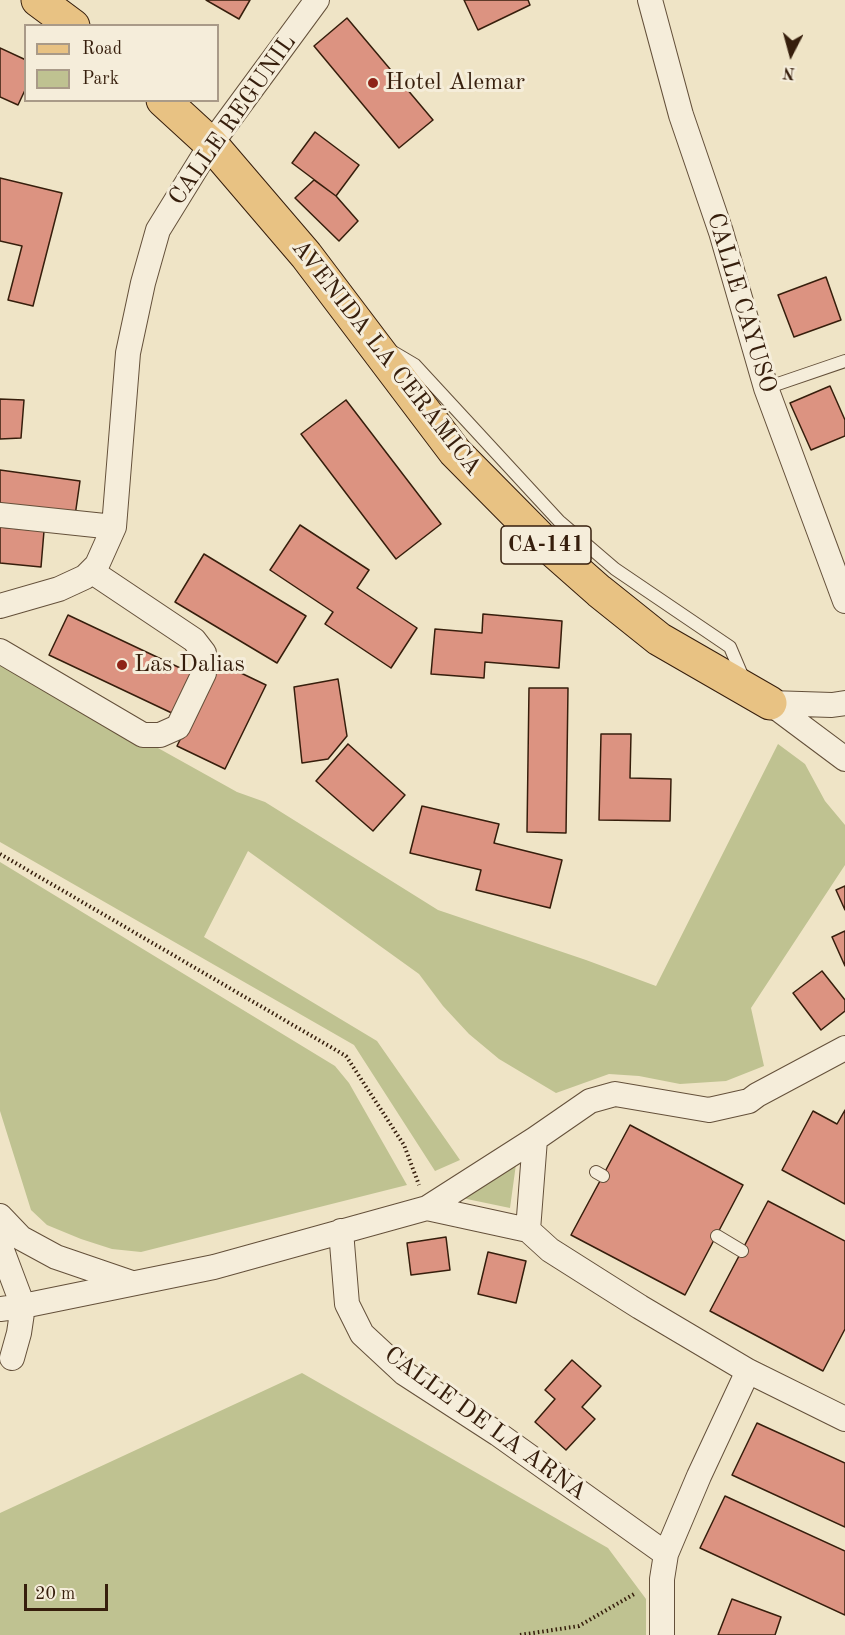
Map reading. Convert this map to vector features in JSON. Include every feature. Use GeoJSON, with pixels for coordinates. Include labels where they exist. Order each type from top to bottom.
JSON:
{"type":"FeatureCollection","features":[{"type":"Feature","properties":{"kind":"main road"},"geometry":{"type":"LineString","coordinates":[[38,0],[70,24]]}},
{"type":"Feature","properties":{"kind":"main road","name":"AVENIDA LA CERÁMICA"},"geometry":{"type":"LineString","coordinates":[[165,102],[211,144],[306,255],[455,452],[548,546],[659,639],[759,698]]}},
{"type":"Feature","properties":{"kind":"street","name":"CALLE REGUNIL"},"geometry":{"type":"LineString","coordinates":[[0,606],[59,589],[85,577],[97,565],[114,527],[129,353],[143,283],[158,230],[211,144],[317,0]]}},
{"type":"Feature","properties":{"kind":"street","name":"CALLE CAYUSO"},"geometry":{"type":"LineString","coordinates":[[650,0],[681,115],[721,232],[766,388],[845,601]]}},
{"type":"Feature","properties":{"kind":"street"},"geometry":{"type":"LineString","coordinates":[[0,515],[114,527]]}},
{"type":"Feature","properties":{"kind":"street"},"geometry":{"type":"LineString","coordinates":[[0,651],[142,735],[160,735],[178,727],[204,673],[204,652],[194,640],[91,571]]}},
{"type":"Feature","properties":{"kind":"street"},"geometry":{"type":"LineString","coordinates":[[759,698],[832,705],[845,703]]}},
{"type":"Feature","properties":{"kind":"street"},"geometry":{"type":"LineString","coordinates":[[759,698],[845,759]]}},
{"type":"Feature","properties":{"kind":"street"},"geometry":{"type":"LineString","coordinates":[[12,1307],[214,1267],[427,1208],[590,1101],[615,1094],[709,1110],[749,1101],[845,1048]]}},
{"type":"Feature","properties":{"kind":"street"},"geometry":{"type":"LineString","coordinates":[[528,1230],[535,1139]]}},
{"type":"Feature","properties":{"kind":"street"},"geometry":{"type":"LineString","coordinates":[[427,1208],[528,1230],[549,1250],[640,1307],[748,1371],[845,1419]]}},
{"type":"Feature","properties":{"kind":"street"},"geometry":{"type":"LineString","coordinates":[[0,1216],[21,1238],[56,1257],[132,1282]]}},
{"type":"Feature","properties":{"kind":"street","name":"CALLE DE LA ARNA"},"geometry":{"type":"LineString","coordinates":[[341,1232],[346,1304],[362,1334],[404,1372],[498,1434],[666,1554]]}},
{"type":"Feature","properties":{"kind":"street"},"geometry":{"type":"LineString","coordinates":[[0,1245],[19,1333],[12,1358]]}},
{"type":"Feature","properties":{"kind":"street"},"geometry":{"type":"LineString","coordinates":[[662,1635],[662,1579],[666,1554],[748,1371]]}},
{"type":"Feature","properties":{"kind":"lane"},"geometry":{"type":"LineString","coordinates":[[766,388],[845,361]]}},
{"type":"Feature","properties":{"kind":"lane"},"geometry":{"type":"LineString","coordinates":[[717,1236],[742,1251]]}},
{"type":"Feature","properties":{"kind":"path"},"geometry":{"type":"LineString","coordinates":[[0,854],[346,1056],[404,1145],[427,1208]]}},
{"type":"Feature","properties":{"kind":"path"},"geometry":{"type":"LineString","coordinates":[[520,1635],[579,1626],[662,1579]]}},
{"type":"Feature","properties":{"kind":"green space"},"geometry":{"type":"Polygon","coordinates":[[[0,660],[237,792],[265,802],[438,910],[656,986],[778,744],[805,764],[825,801],[845,825],[845,865],[751,1008],[764,1066],[726,1081],[680,1084],[639,1076],[609,1074],[556,1093],[499,1059],[469,1034],[443,1006],[419,974],[248,851],[204,937],[377,1041],[460,1160],[435,1171],[354,1045],[0,842],[0,660]]]}},
{"type":"Feature","properties":{"kind":"green space"},"geometry":{"type":"Polygon","coordinates":[[[0,862],[335,1066],[349,1083],[407,1185],[141,1252],[112,1249],[47,1225],[31,1210],[0,1111],[0,862]]]}},
{"type":"Feature","properties":{"kind":"green space"},"geometry":{"type":"Polygon","coordinates":[[[516,1164],[510,1208],[462,1198],[516,1164]]]}},
{"type":"Feature","properties":{"kind":"green space"},"geometry":{"type":"Polygon","coordinates":[[[302,1373],[608,1548],[646,1599],[646,1635],[0,1635],[0,1513],[302,1373]]]}},
{"type":"Feature","properties":{"kind":"building"},"geometry":{"type":"Polygon","coordinates":[[[206,0],[250,0],[239,19],[206,0]]]}},
{"type":"Feature","properties":{"kind":"building"},"geometry":{"type":"Polygon","coordinates":[[[464,0],[528,0],[530,5],[478,30],[464,0]]]}},
{"type":"Feature","properties":{"kind":"building","name":"Hotel Alemar"},"geometry":{"type":"Polygon","coordinates":[[[347,18],[433,120],[399,148],[314,46],[347,18]]]}},
{"type":"Feature","properties":{"kind":"building"},"geometry":{"type":"Polygon","coordinates":[[[0,48],[24,59],[24,92],[18,105],[0,97],[0,48]]]}},
{"type":"Feature","properties":{"kind":"building"},"geometry":{"type":"Polygon","coordinates":[[[315,132],[359,165],[336,196],[292,163],[315,132]]]}},
{"type":"Feature","properties":{"kind":"building"},"geometry":{"type":"Polygon","coordinates":[[[0,178],[62,193],[33,306],[8,300],[22,246],[0,241],[0,178]]]}},
{"type":"Feature","properties":{"kind":"building"},"geometry":{"type":"Polygon","coordinates":[[[314,180],[336,196],[358,221],[339,241],[295,198],[314,180]]]}},
{"type":"Feature","properties":{"kind":"building"},"geometry":{"type":"Polygon","coordinates":[[[826,277],[841,320],[794,337],[778,295],[826,277]]]}},
{"type":"Feature","properties":{"kind":"building"},"geometry":{"type":"Polygon","coordinates":[[[830,386],[845,420],[845,436],[811,450],[790,403],[830,386]]]}},
{"type":"Feature","properties":{"kind":"building"},"geometry":{"type":"Polygon","coordinates":[[[0,399],[24,400],[21,438],[0,439],[0,399]]]}},
{"type":"Feature","properties":{"kind":"building"},"geometry":{"type":"Polygon","coordinates":[[[346,400],[441,524],[396,559],[301,434],[346,400]]]}},
{"type":"Feature","properties":{"kind":"building"},"geometry":{"type":"Polygon","coordinates":[[[0,470],[80,481],[75,516],[0,507],[0,470]]]}},
{"type":"Feature","properties":{"kind":"building"},"geometry":{"type":"Polygon","coordinates":[[[300,525],[369,570],[357,588],[417,628],[391,668],[325,624],[333,612],[270,570],[300,525]]]}},
{"type":"Feature","properties":{"kind":"building"},"geometry":{"type":"Polygon","coordinates":[[[0,527],[44,531],[41,567],[0,563],[0,527]]]}},
{"type":"Feature","properties":{"kind":"building"},"geometry":{"type":"Polygon","coordinates":[[[204,554],[306,616],[277,663],[175,602],[204,554]]]}},
{"type":"Feature","properties":{"kind":"building"},"geometry":{"type":"Polygon","coordinates":[[[483,614],[562,621],[559,668],[485,662],[484,678],[431,674],[435,629],[482,633],[483,614]]]}},
{"type":"Feature","properties":{"kind":"building","name":"Las Dalias"},"geometry":{"type":"Polygon","coordinates":[[[68,615],[195,675],[176,715],[49,655],[68,615]]]}},
{"type":"Feature","properties":{"kind":"building"},"geometry":{"type":"Polygon","coordinates":[[[218,662],[266,685],[225,769],[177,746],[218,662]]]}},
{"type":"Feature","properties":{"kind":"building"},"geometry":{"type":"Polygon","coordinates":[[[338,679],[347,736],[328,759],[302,763],[294,687],[338,679]]]}},
{"type":"Feature","properties":{"kind":"building"},"geometry":{"type":"Polygon","coordinates":[[[529,688],[568,688],[566,833],[527,832],[529,688]]]}},
{"type":"Feature","properties":{"kind":"building"},"geometry":{"type":"Polygon","coordinates":[[[601,734],[631,734],[630,778],[671,779],[670,821],[599,820],[601,734]]]}},
{"type":"Feature","properties":{"kind":"building"},"geometry":{"type":"Polygon","coordinates":[[[348,744],[405,795],[373,831],[316,781],[348,744]]]}},
{"type":"Feature","properties":{"kind":"building"},"geometry":{"type":"Polygon","coordinates":[[[422,806],[499,824],[494,843],[562,860],[550,908],[476,890],[481,870],[410,853],[422,806]]]}},
{"type":"Feature","properties":{"kind":"building"},"geometry":{"type":"Polygon","coordinates":[[[845,886],[845,910],[836,890],[845,886]]]}},
{"type":"Feature","properties":{"kind":"building"},"geometry":{"type":"Polygon","coordinates":[[[845,931],[845,966],[832,937],[845,931]]]}},
{"type":"Feature","properties":{"kind":"building"},"geometry":{"type":"Polygon","coordinates":[[[822,971],[845,1000],[845,1011],[821,1030],[793,993],[822,971]]]}},
{"type":"Feature","properties":{"kind":"building"},"geometry":{"type":"Polygon","coordinates":[[[845,1110],[845,1204],[782,1170],[813,1111],[837,1124],[845,1110]]]}},
{"type":"Feature","properties":{"kind":"building"},"geometry":{"type":"Polygon","coordinates":[[[630,1125],[743,1185],[685,1295],[571,1235],[630,1125]]]}},
{"type":"Feature","properties":{"kind":"building"},"geometry":{"type":"Polygon","coordinates":[[[768,1201],[845,1241],[845,1329],[823,1371],[710,1311],[768,1201]]]}},
{"type":"Feature","properties":{"kind":"building"},"geometry":{"type":"Polygon","coordinates":[[[446,1237],[450,1270],[411,1275],[407,1243],[446,1237]]]}},
{"type":"Feature","properties":{"kind":"building"},"geometry":{"type":"Polygon","coordinates":[[[488,1252],[526,1261],[516,1303],[478,1294],[488,1252]]]}},
{"type":"Feature","properties":{"kind":"building"},"geometry":{"type":"Polygon","coordinates":[[[572,1360],[601,1386],[582,1407],[595,1419],[566,1450],[535,1422],[555,1399],[545,1390],[572,1360]]]}},
{"type":"Feature","properties":{"kind":"building"},"geometry":{"type":"Polygon","coordinates":[[[757,1423],[845,1463],[845,1527],[732,1475],[757,1423]]]}},
{"type":"Feature","properties":{"kind":"building"},"geometry":{"type":"Polygon","coordinates":[[[725,1496],[845,1551],[845,1615],[700,1548],[725,1496]]]}},
{"type":"Feature","properties":{"kind":"building"},"geometry":{"type":"Polygon","coordinates":[[[732,1599],[781,1617],[775,1635],[718,1635],[732,1599]]]}},
{"type":"Feature","properties":{"kind":"place","name":"Hotel Alemar"},"geometry":{"type":"Point","coordinates":[373,83]}},
{"type":"Feature","properties":{"kind":"place","name":"Las Dalias"},"geometry":{"type":"Point","coordinates":[122,665]}}]}
